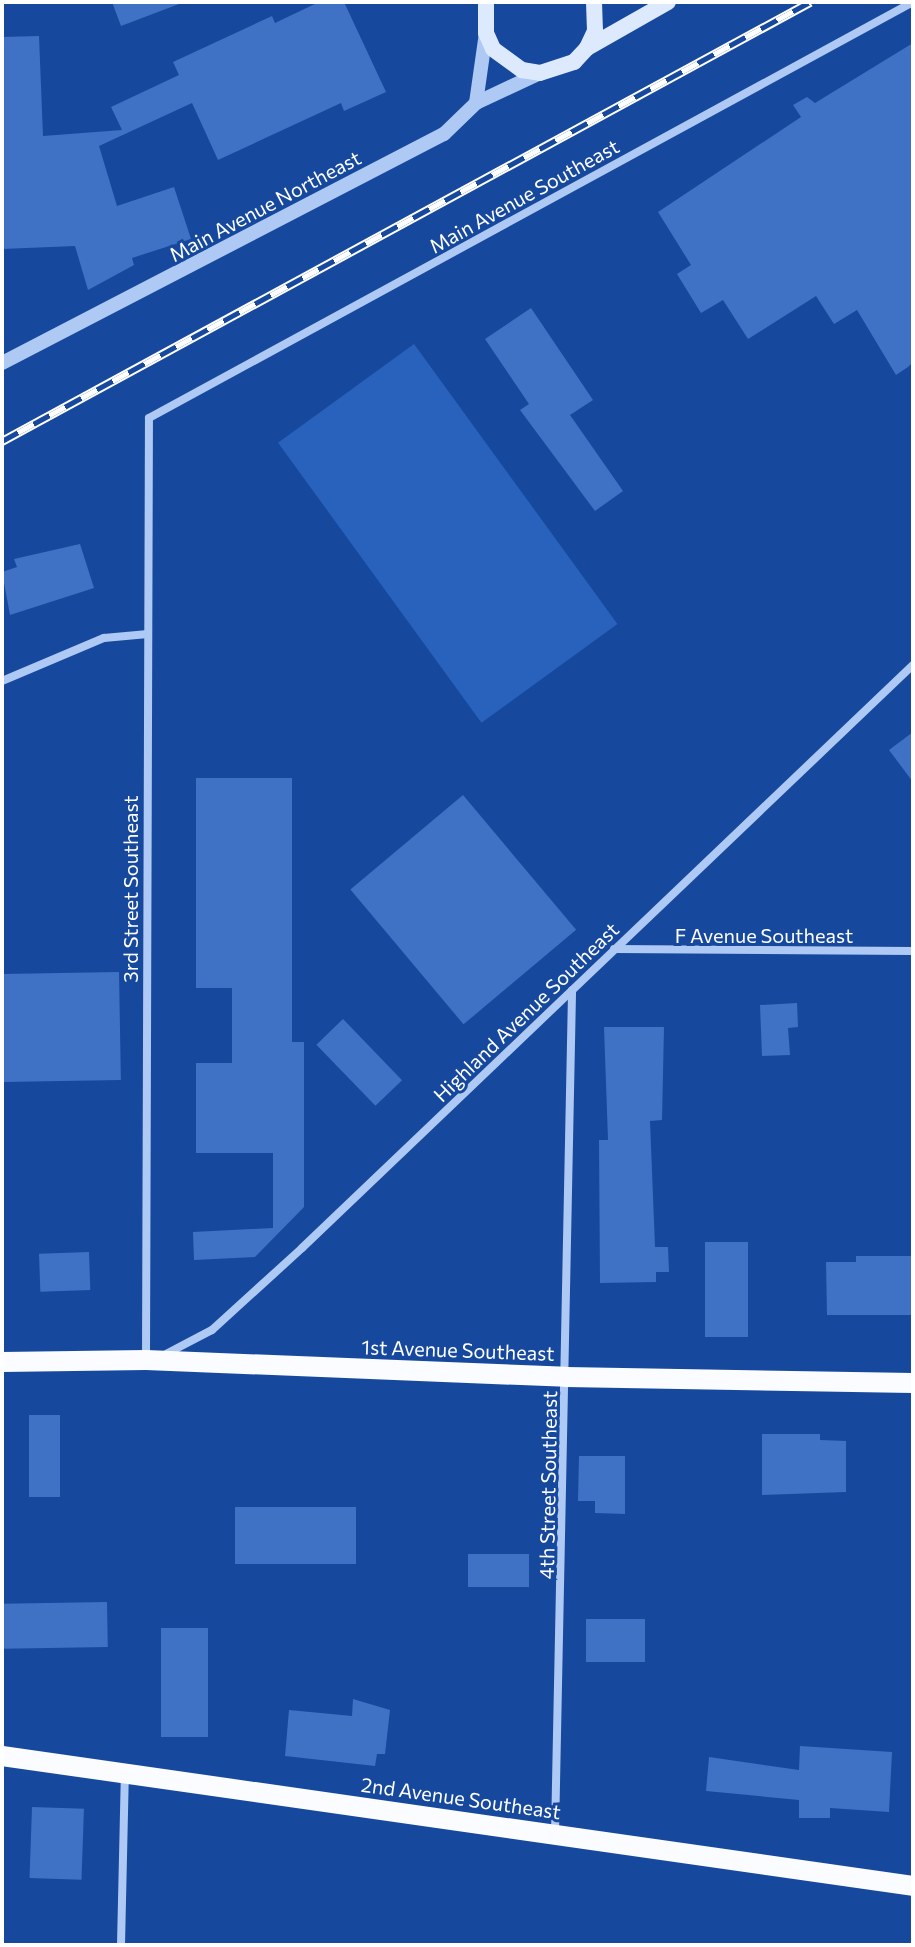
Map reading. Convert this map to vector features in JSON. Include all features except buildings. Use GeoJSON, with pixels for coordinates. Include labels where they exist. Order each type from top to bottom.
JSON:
{"type":"FeatureCollection","features":[{"type":"Feature","properties":{"kind":"main road"},"geometry":{"type":"LineString","coordinates":[[486,2],[486,33],[505,61],[540,73],[574,62],[587,48],[668,2]]}},
{"type":"Feature","properties":{"kind":"main road"},"geometry":{"type":"LineString","coordinates":[[587,48],[595,31],[594,2]]}},
{"type":"Feature","properties":{"kind":"main road","name":"1st Avenue Southeast"},"geometry":{"type":"LineString","coordinates":[[2,1362],[146,1360],[566,1377],[913,1383]]}},
{"type":"Feature","properties":{"kind":"main road","name":"2nd Avenue Southeast"},"geometry":{"type":"LineString","coordinates":[[2,1756],[913,1886]]}},
{"type":"Feature","properties":{"kind":"street","name":"Main Avenue Southeast"},"geometry":{"type":"LineString","coordinates":[[149,418],[913,2]]}},
{"type":"Feature","properties":{"kind":"street"},"geometry":{"type":"LineString","coordinates":[[476,103],[486,33]]}},
{"type":"Feature","properties":{"kind":"street","name":"Main Avenue Northeast"},"geometry":{"type":"LineString","coordinates":[[2,363],[444,134],[476,103],[540,73]]}},
{"type":"Feature","properties":{"kind":"street","name":"3rd Street Southeast"},"geometry":{"type":"LineString","coordinates":[[146,1360],[149,418]]}},
{"type":"Feature","properties":{"kind":"street"},"geometry":{"type":"LineString","coordinates":[[2,681],[104,638],[148,634]]}},
{"type":"Feature","properties":{"kind":"street","name":"Highland Avenue Southeast"},"geometry":{"type":"LineString","coordinates":[[146,1360],[181,1349],[212,1330],[913,665]]}},
{"type":"Feature","properties":{"kind":"street","name":"F Avenue Southeast"},"geometry":{"type":"LineString","coordinates":[[614,949],[913,951]]}},
{"type":"Feature","properties":{"kind":"street","name":"4th Street Southeast"},"geometry":{"type":"LineString","coordinates":[[555,1837],[572,990]]}},
{"type":"Feature","properties":{"kind":"street"},"geometry":{"type":"LineString","coordinates":[[121,1945],[126,1773]]}},
{"type":"Feature","properties":{"kind":"shaded area"},"geometry":{"type":"Polygon","coordinates":[[[414,344],[617,624],[481,723],[278,443],[414,344]]]}},
{"type":"Feature","properties":{"kind":"railway"},"geometry":{"type":"LineString","coordinates":[[2,441],[810,2]]}}]}
